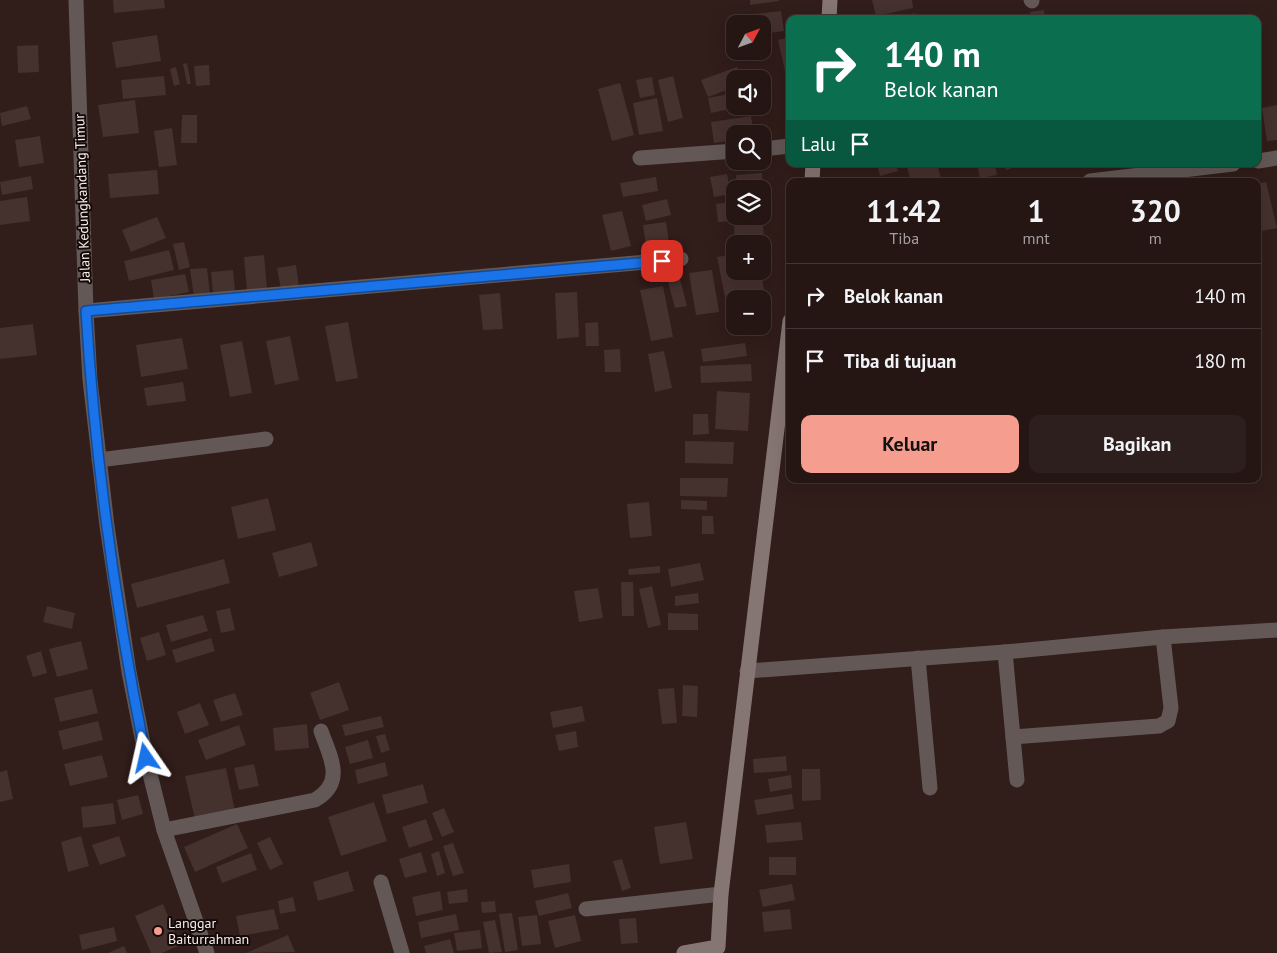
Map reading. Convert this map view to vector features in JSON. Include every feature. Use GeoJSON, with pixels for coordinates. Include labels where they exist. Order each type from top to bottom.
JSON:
{"type":"FeatureCollection","features":[{"type":"Feature","properties":{"kind":"street","name":"Jalan Kedungkandang Timur"},"geometry":{"type":"LineString","coordinates":[[76,0],[86,311],[90,380],[99,460],[129,672],[146,758],[164,830],[207,953]]}},
{"type":"Feature","properties":{"kind":"street"},"geometry":{"type":"LineString","coordinates":[[829,15],[830,0]]}},
{"type":"Feature","properties":{"kind":"street"},"geometry":{"type":"LineString","coordinates":[[771,147],[786,146]]}},
{"type":"Feature","properties":{"kind":"street"},"geometry":{"type":"LineString","coordinates":[[640,158],[726,152]]}},
{"type":"Feature","properties":{"kind":"street"},"geometry":{"type":"LineString","coordinates":[[1261,161],[1277,158]]}},
{"type":"Feature","properties":{"kind":"street"},"geometry":{"type":"LineString","coordinates":[[1115,178],[1208,167]]}},
{"type":"Feature","properties":{"kind":"street"},"geometry":{"type":"LineString","coordinates":[[86,311],[681,260]]}},
{"type":"Feature","properties":{"kind":"street"},"geometry":{"type":"LineString","coordinates":[[684,953],[718,950],[721,894],[786,362]]}},
{"type":"Feature","properties":{"kind":"street"},"geometry":{"type":"LineString","coordinates":[[99,460],[266,439]]}},
{"type":"Feature","properties":{"kind":"street"},"geometry":{"type":"LineString","coordinates":[[747,671],[1004,652],[1163,637],[1277,630]]}},
{"type":"Feature","properties":{"kind":"street"},"geometry":{"type":"LineString","coordinates":[[1013,737],[1159,726],[1168,721],[1171,708],[1163,637]]}},
{"type":"Feature","properties":{"kind":"street"},"geometry":{"type":"LineString","coordinates":[[1004,652],[1018,780]]}},
{"type":"Feature","properties":{"kind":"street"},"geometry":{"type":"LineString","coordinates":[[918,658],[930,788]]}},
{"type":"Feature","properties":{"kind":"street"},"geometry":{"type":"LineString","coordinates":[[164,830],[315,800],[325,795],[332,784],[334,769],[320,731]]}},
{"type":"Feature","properties":{"kind":"street"},"geometry":{"type":"LineString","coordinates":[[381,882],[402,953]]}},
{"type":"Feature","properties":{"kind":"street"},"geometry":{"type":"LineString","coordinates":[[586,909],[721,894]]}},
{"type":"Feature","properties":{"kind":"building"},"geometry":{"type":"Polygon","coordinates":[[[113,0],[164,0],[165,8],[114,13],[113,0]]]}},
{"type":"Feature","properties":{"kind":"building"},"geometry":{"type":"Polygon","coordinates":[[[750,0],[779,0],[779,1],[750,5],[750,0]]]}},
{"type":"Feature","properties":{"kind":"building"},"geometry":{"type":"Polygon","coordinates":[[[872,0],[912,0],[913,8],[876,15],[872,0]]]}},
{"type":"Feature","properties":{"kind":"building"},"geometry":{"type":"Polygon","coordinates":[[[1044,10],[1045,15],[1030,15],[1030,12],[1044,10]]]}},
{"type":"Feature","properties":{"kind":"building"},"geometry":{"type":"Polygon","coordinates":[[[781,11],[784,31],[771,33],[771,15],[748,15],[781,11]]]}},
{"type":"Feature","properties":{"kind":"building"},"geometry":{"type":"Polygon","coordinates":[[[157,35],[161,61],[116,68],[112,42],[157,35]]]}},
{"type":"Feature","properties":{"kind":"building"},"geometry":{"type":"Polygon","coordinates":[[[786,38],[786,76],[778,40],[786,38]]]}},
{"type":"Feature","properties":{"kind":"building"},"geometry":{"type":"Polygon","coordinates":[[[38,45],[39,72],[18,73],[17,46],[38,45]]]}},
{"type":"Feature","properties":{"kind":"building"},"geometry":{"type":"Polygon","coordinates":[[[187,63],[191,84],[187,84],[183,64],[187,63]]]}},
{"type":"Feature","properties":{"kind":"building"},"geometry":{"type":"Polygon","coordinates":[[[209,65],[210,85],[196,86],[194,66],[209,65]]]}},
{"type":"Feature","properties":{"kind":"building"},"geometry":{"type":"Polygon","coordinates":[[[176,67],[180,84],[174,86],[170,69],[176,67]]]}},
{"type":"Feature","properties":{"kind":"building"},"geometry":{"type":"Polygon","coordinates":[[[726,71],[726,90],[708,97],[701,80],[726,71]]]}},
{"type":"Feature","properties":{"kind":"building"},"geometry":{"type":"Polygon","coordinates":[[[164,76],[166,95],[123,99],[121,80],[164,76]]]}},
{"type":"Feature","properties":{"kind":"building"},"geometry":{"type":"Polygon","coordinates":[[[673,76],[683,118],[668,122],[658,80],[673,76]]]}},
{"type":"Feature","properties":{"kind":"building"},"geometry":{"type":"Polygon","coordinates":[[[652,77],[655,95],[640,98],[636,80],[652,77]]]}},
{"type":"Feature","properties":{"kind":"building"},"geometry":{"type":"Polygon","coordinates":[[[620,83],[634,135],[612,141],[598,89],[620,83]]]}},
{"type":"Feature","properties":{"kind":"building"},"geometry":{"type":"Polygon","coordinates":[[[726,95],[726,110],[711,113],[708,98],[726,95]]]}},
{"type":"Feature","properties":{"kind":"building"},"geometry":{"type":"Polygon","coordinates":[[[657,98],[663,131],[639,135],[633,103],[657,98]]]}},
{"type":"Feature","properties":{"kind":"building"},"geometry":{"type":"Polygon","coordinates":[[[135,100],[139,133],[103,137],[98,105],[135,100]]]}},
{"type":"Feature","properties":{"kind":"building"},"geometry":{"type":"Polygon","coordinates":[[[1277,105],[1277,140],[1267,141],[1262,108],[1277,105]]]}},
{"type":"Feature","properties":{"kind":"building"},"geometry":{"type":"Polygon","coordinates":[[[27,106],[31,119],[2,126],[0,113],[27,106]]]}},
{"type":"Feature","properties":{"kind":"building"},"geometry":{"type":"Polygon","coordinates":[[[182,115],[197,115],[197,143],[181,143],[182,115]]]}},
{"type":"Feature","properties":{"kind":"building"},"geometry":{"type":"Polygon","coordinates":[[[751,116],[752,125],[726,125],[726,141],[714,143],[711,122],[751,116]]]}},
{"type":"Feature","properties":{"kind":"building"},"geometry":{"type":"Polygon","coordinates":[[[172,128],[177,165],[159,167],[154,131],[172,128]]]}},
{"type":"Feature","properties":{"kind":"building"},"geometry":{"type":"Polygon","coordinates":[[[40,136],[44,163],[19,167],[15,140],[40,136]]]}},
{"type":"Feature","properties":{"kind":"building"},"geometry":{"type":"Polygon","coordinates":[[[878,167],[897,167],[898,171],[880,176],[878,167]]]}},
{"type":"Feature","properties":{"kind":"building"},"geometry":{"type":"Polygon","coordinates":[[[907,167],[938,167],[941,178],[910,178],[907,167]]]}},
{"type":"Feature","properties":{"kind":"building"},"geometry":{"type":"Polygon","coordinates":[[[978,167],[996,167],[997,175],[980,178],[978,167]]]}},
{"type":"Feature","properties":{"kind":"building"},"geometry":{"type":"Polygon","coordinates":[[[1005,167],[1016,167],[1006,170],[1005,167]]]}},
{"type":"Feature","properties":{"kind":"building"},"geometry":{"type":"Polygon","coordinates":[[[157,170],[159,194],[110,198],[108,174],[157,170]]]}},
{"type":"Feature","properties":{"kind":"building"},"geometry":{"type":"Polygon","coordinates":[[[762,173],[762,180],[736,180],[736,175],[762,173]]]}},
{"type":"Feature","properties":{"kind":"building"},"geometry":{"type":"Polygon","coordinates":[[[727,174],[726,195],[714,197],[710,177],[727,174]]]}},
{"type":"Feature","properties":{"kind":"building"},"geometry":{"type":"Polygon","coordinates":[[[31,176],[33,189],[2,195],[0,182],[31,176]]]}},
{"type":"Feature","properties":{"kind":"building"},"geometry":{"type":"Polygon","coordinates":[[[656,177],[658,191],[623,197],[620,183],[656,177]]]}},
{"type":"Feature","properties":{"kind":"building"},"geometry":{"type":"Polygon","coordinates":[[[1266,182],[1277,228],[1262,231],[1261,226],[1261,183],[1266,182]]]}},
{"type":"Feature","properties":{"kind":"building"},"geometry":{"type":"Polygon","coordinates":[[[27,197],[30,221],[0,225],[0,201],[27,197]]]}},
{"type":"Feature","properties":{"kind":"building"},"geometry":{"type":"Polygon","coordinates":[[[667,199],[671,215],[646,221],[642,205],[667,199]]]}},
{"type":"Feature","properties":{"kind":"building"},"geometry":{"type":"Polygon","coordinates":[[[726,203],[726,221],[718,222],[716,204],[726,203]]]}},
{"type":"Feature","properties":{"kind":"building"},"geometry":{"type":"Polygon","coordinates":[[[622,211],[631,246],[611,251],[602,215],[622,211]]]}},
{"type":"Feature","properties":{"kind":"building"},"geometry":{"type":"Polygon","coordinates":[[[157,217],[166,238],[131,252],[122,230],[157,217]]]}},
{"type":"Feature","properties":{"kind":"building"},"geometry":{"type":"Polygon","coordinates":[[[666,222],[671,257],[648,260],[643,225],[666,222]]]}},
{"type":"Feature","properties":{"kind":"building"},"geometry":{"type":"Polygon","coordinates":[[[734,225],[763,225],[764,235],[735,235],[734,225]]]}},
{"type":"Feature","properties":{"kind":"building"},"geometry":{"type":"Polygon","coordinates":[[[184,242],[190,267],[179,270],[173,244],[184,242]]]}},
{"type":"Feature","properties":{"kind":"building"},"geometry":{"type":"Polygon","coordinates":[[[169,250],[174,270],[129,281],[124,261],[169,250]]]}},
{"type":"Feature","properties":{"kind":"building"},"geometry":{"type":"Polygon","coordinates":[[[264,255],[267,289],[247,291],[244,257],[264,255]]]}},
{"type":"Feature","properties":{"kind":"building"},"geometry":{"type":"Polygon","coordinates":[[[726,256],[726,280],[762,280],[764,290],[726,290],[725,297],[717,257],[726,256]]]}},
{"type":"Feature","properties":{"kind":"building"},"geometry":{"type":"Polygon","coordinates":[[[296,265],[299,287],[281,290],[277,268],[296,265]]]}},
{"type":"Feature","properties":{"kind":"building"},"geometry":{"type":"Polygon","coordinates":[[[207,268],[210,295],[194,297],[190,269],[207,268]]]}},
{"type":"Feature","properties":{"kind":"building"},"geometry":{"type":"Polygon","coordinates":[[[233,270],[235,291],[213,293],[211,272],[233,270]]]}},
{"type":"Feature","properties":{"kind":"building"},"geometry":{"type":"Polygon","coordinates":[[[712,270],[719,312],[696,315],[689,273],[712,270]]]}},
{"type":"Feature","properties":{"kind":"building"},"geometry":{"type":"Polygon","coordinates":[[[185,274],[189,292],[154,299],[151,280],[185,274]]]}},
{"type":"Feature","properties":{"kind":"building"},"geometry":{"type":"Polygon","coordinates":[[[680,279],[687,306],[675,308],[668,282],[680,279]]]}},
{"type":"Feature","properties":{"kind":"building"},"geometry":{"type":"Polygon","coordinates":[[[663,286],[673,337],[651,341],[640,290],[663,286]]]}},
{"type":"Feature","properties":{"kind":"building"},"geometry":{"type":"Polygon","coordinates":[[[577,292],[579,337],[557,339],[555,293],[577,292]]]}},
{"type":"Feature","properties":{"kind":"building"},"geometry":{"type":"Polygon","coordinates":[[[500,293],[503,329],[483,330],[479,295],[500,293]]]}},
{"type":"Feature","properties":{"kind":"building"},"geometry":{"type":"Polygon","coordinates":[[[348,322],[358,378],[336,382],[325,326],[348,322]]]}},
{"type":"Feature","properties":{"kind":"building"},"geometry":{"type":"Polygon","coordinates":[[[598,322],[599,346],[586,346],[585,323],[598,322]]]}},
{"type":"Feature","properties":{"kind":"building"},"geometry":{"type":"Polygon","coordinates":[[[33,324],[37,355],[0,359],[0,328],[33,324]]]}},
{"type":"Feature","properties":{"kind":"building"},"geometry":{"type":"Polygon","coordinates":[[[290,336],[299,380],[275,385],[266,341],[290,336]]]}},
{"type":"Feature","properties":{"kind":"building"},"geometry":{"type":"Polygon","coordinates":[[[182,338],[188,369],[141,377],[136,345],[182,338]]]}},
{"type":"Feature","properties":{"kind":"building"},"geometry":{"type":"Polygon","coordinates":[[[242,341],[252,393],[230,397],[220,345],[242,341]]]}},
{"type":"Feature","properties":{"kind":"building"},"geometry":{"type":"Polygon","coordinates":[[[745,343],[747,356],[703,362],[701,349],[745,343]]]}},
{"type":"Feature","properties":{"kind":"building"},"geometry":{"type":"Polygon","coordinates":[[[620,349],[621,372],[605,372],[604,350],[620,349]]]}},
{"type":"Feature","properties":{"kind":"building"},"geometry":{"type":"Polygon","coordinates":[[[664,351],[672,388],[655,392],[648,354],[664,351]]]}},
{"type":"Feature","properties":{"kind":"building"},"geometry":{"type":"Polygon","coordinates":[[[751,364],[752,381],[701,383],[700,366],[751,364]]]}},
{"type":"Feature","properties":{"kind":"building"},"geometry":{"type":"Polygon","coordinates":[[[183,382],[186,401],[147,406],[144,388],[183,382]]]}},
{"type":"Feature","properties":{"kind":"building"},"geometry":{"type":"Polygon","coordinates":[[[717,391],[750,393],[748,431],[715,429],[717,391]]]}},
{"type":"Feature","properties":{"kind":"building"},"geometry":{"type":"Polygon","coordinates":[[[693,414],[708,414],[709,434],[693,435],[693,414]]]}},
{"type":"Feature","properties":{"kind":"building"},"geometry":{"type":"Polygon","coordinates":[[[685,441],[734,442],[733,464],[685,463],[685,441]]]}},
{"type":"Feature","properties":{"kind":"building"},"geometry":{"type":"Polygon","coordinates":[[[680,478],[728,478],[727,497],[680,496],[680,478]]]}},
{"type":"Feature","properties":{"kind":"building"},"geometry":{"type":"Polygon","coordinates":[[[268,498],[276,530],[238,539],[231,507],[268,498]]]}},
{"type":"Feature","properties":{"kind":"building"},"geometry":{"type":"Polygon","coordinates":[[[681,500],[707,501],[707,510],[681,509],[681,500]]]}},
{"type":"Feature","properties":{"kind":"building"},"geometry":{"type":"Polygon","coordinates":[[[649,502],[652,536],[630,538],[627,504],[649,502]]]}},
{"type":"Feature","properties":{"kind":"building"},"geometry":{"type":"Polygon","coordinates":[[[702,516],[713,516],[714,534],[702,534],[702,516]]]}},
{"type":"Feature","properties":{"kind":"building"},"geometry":{"type":"Polygon","coordinates":[[[311,542],[318,566],[279,577],[272,553],[311,542]]]}},
{"type":"Feature","properties":{"kind":"building"},"geometry":{"type":"Polygon","coordinates":[[[224,559],[230,583],[137,608],[131,584],[224,559]]]}},
{"type":"Feature","properties":{"kind":"building"},"geometry":{"type":"Polygon","coordinates":[[[700,563],[704,580],[671,587],[668,569],[700,563]]]}},
{"type":"Feature","properties":{"kind":"building"},"geometry":{"type":"Polygon","coordinates":[[[660,566],[660,573],[629,575],[628,569],[660,566]]]}},
{"type":"Feature","properties":{"kind":"building"},"geometry":{"type":"Polygon","coordinates":[[[621,582],[633,582],[634,616],[622,616],[621,582]]]}},
{"type":"Feature","properties":{"kind":"building"},"geometry":{"type":"Polygon","coordinates":[[[652,586],[661,625],[648,628],[639,589],[652,586]]]}},
{"type":"Feature","properties":{"kind":"building"},"geometry":{"type":"Polygon","coordinates":[[[598,588],[603,618],[579,622],[574,591],[598,588]]]}},
{"type":"Feature","properties":{"kind":"building"},"geometry":{"type":"Polygon","coordinates":[[[698,593],[699,603],[675,606],[675,596],[698,593]]]}},
{"type":"Feature","properties":{"kind":"building"},"geometry":{"type":"Polygon","coordinates":[[[47,606],[75,613],[72,629],[43,622],[47,606]]]}},
{"type":"Feature","properties":{"kind":"building"},"geometry":{"type":"Polygon","coordinates":[[[230,608],[235,630],[221,633],[216,611],[230,608]]]}},
{"type":"Feature","properties":{"kind":"building"},"geometry":{"type":"Polygon","coordinates":[[[668,613],[698,614],[698,630],[668,630],[668,613]]]}},
{"type":"Feature","properties":{"kind":"building"},"geometry":{"type":"Polygon","coordinates":[[[203,615],[208,631],[171,642],[166,625],[203,615]]]}},
{"type":"Feature","properties":{"kind":"building"},"geometry":{"type":"Polygon","coordinates":[[[159,632],[166,655],[147,661],[140,638],[159,632]]]}},
{"type":"Feature","properties":{"kind":"building"},"geometry":{"type":"Polygon","coordinates":[[[211,638],[215,651],[176,663],[172,650],[211,638]]]}},
{"type":"Feature","properties":{"kind":"building"},"geometry":{"type":"Polygon","coordinates":[[[81,641],[88,669],[57,677],[49,649],[81,641]]]}},
{"type":"Feature","properties":{"kind":"building"},"geometry":{"type":"Polygon","coordinates":[[[41,651],[47,673],[33,677],[26,656],[41,651]]]}},
{"type":"Feature","properties":{"kind":"building"},"geometry":{"type":"Polygon","coordinates":[[[339,682],[349,710],[320,720],[310,693],[339,682]]]}},
{"type":"Feature","properties":{"kind":"building"},"geometry":{"type":"Polygon","coordinates":[[[683,685],[698,686],[697,717],[682,716],[683,685]]]}},
{"type":"Feature","properties":{"kind":"building"},"geometry":{"type":"Polygon","coordinates":[[[674,688],[677,723],[662,724],[658,689],[674,688]]]}},
{"type":"Feature","properties":{"kind":"building"},"geometry":{"type":"Polygon","coordinates":[[[92,689],[98,713],[60,722],[54,698],[92,689]]]}},
{"type":"Feature","properties":{"kind":"building"},"geometry":{"type":"Polygon","coordinates":[[[235,693],[243,715],[221,722],[213,700],[235,693]]]}},
{"type":"Feature","properties":{"kind":"building"},"geometry":{"type":"Polygon","coordinates":[[[200,703],[209,725],[185,734],[177,712],[200,703]]]}},
{"type":"Feature","properties":{"kind":"building"},"geometry":{"type":"Polygon","coordinates":[[[582,706],[585,721],[553,728],[550,712],[582,706]]]}},
{"type":"Feature","properties":{"kind":"building"},"geometry":{"type":"Polygon","coordinates":[[[381,716],[384,727],[345,736],[342,725],[381,716]]]}},
{"type":"Feature","properties":{"kind":"building"},"geometry":{"type":"Polygon","coordinates":[[[98,721],[103,740],[63,750],[58,731],[98,721]]]}},
{"type":"Feature","properties":{"kind":"building"},"geometry":{"type":"Polygon","coordinates":[[[307,724],[309,748],[275,751],[273,728],[307,724]]]}},
{"type":"Feature","properties":{"kind":"building"},"geometry":{"type":"Polygon","coordinates":[[[239,725],[246,745],[206,760],[198,740],[239,725]]]}},
{"type":"Feature","properties":{"kind":"building"},"geometry":{"type":"Polygon","coordinates":[[[576,731],[578,747],[559,751],[555,735],[576,731]]]}},
{"type":"Feature","properties":{"kind":"building"},"geometry":{"type":"Polygon","coordinates":[[[385,734],[390,750],[381,753],[376,736],[385,734]]]}},
{"type":"Feature","properties":{"kind":"building"},"geometry":{"type":"Polygon","coordinates":[[[368,740],[373,758],[350,764],[345,747],[368,740]]]}},
{"type":"Feature","properties":{"kind":"building"},"geometry":{"type":"Polygon","coordinates":[[[102,755],[108,777],[70,786],[64,764],[102,755]]]}},
{"type":"Feature","properties":{"kind":"building"},"geometry":{"type":"Polygon","coordinates":[[[786,756],[787,771],[754,773],[753,759],[786,756]]]}},
{"type":"Feature","properties":{"kind":"building"},"geometry":{"type":"Polygon","coordinates":[[[385,762],[388,776],[358,784],[355,770],[385,762]]]}},
{"type":"Feature","properties":{"kind":"building"},"geometry":{"type":"Polygon","coordinates":[[[254,764],[259,786],[239,790],[234,768],[254,764]]]}},
{"type":"Feature","properties":{"kind":"building"},"geometry":{"type":"Polygon","coordinates":[[[226,768],[235,811],[195,819],[185,776],[226,768]]]}},
{"type":"Feature","properties":{"kind":"building"},"geometry":{"type":"Polygon","coordinates":[[[802,769],[820,769],[821,800],[802,801],[802,769]]]}},
{"type":"Feature","properties":{"kind":"building"},"geometry":{"type":"Polygon","coordinates":[[[7,770],[13,799],[0,802],[0,772],[7,770]]]}},
{"type":"Feature","properties":{"kind":"building"},"geometry":{"type":"Polygon","coordinates":[[[791,775],[792,788],[770,792],[768,779],[791,775]]]}},
{"type":"Feature","properties":{"kind":"building"},"geometry":{"type":"Polygon","coordinates":[[[423,784],[428,803],[387,814],[382,795],[423,784]]]}},
{"type":"Feature","properties":{"kind":"building"},"geometry":{"type":"Polygon","coordinates":[[[792,794],[794,809],[757,815],[754,800],[792,794]]]}},
{"type":"Feature","properties":{"kind":"building"},"geometry":{"type":"Polygon","coordinates":[[[138,795],[143,814],[122,820],[117,800],[138,795]]]}},
{"type":"Feature","properties":{"kind":"building"},"geometry":{"type":"Polygon","coordinates":[[[374,802],[387,841],[341,856],[328,817],[374,802]]]}},
{"type":"Feature","properties":{"kind":"building"},"geometry":{"type":"Polygon","coordinates":[[[113,803],[116,824],[83,828],[81,807],[113,803]]]}},
{"type":"Feature","properties":{"kind":"building"},"geometry":{"type":"Polygon","coordinates":[[[444,808],[454,832],[442,837],[432,813],[444,808]]]}},
{"type":"Feature","properties":{"kind":"building"},"geometry":{"type":"Polygon","coordinates":[[[426,819],[433,840],[409,848],[402,827],[426,819]]]}},
{"type":"Feature","properties":{"kind":"building"},"geometry":{"type":"Polygon","coordinates":[[[686,822],[693,859],[660,864],[654,827],[686,822]]]}},
{"type":"Feature","properties":{"kind":"building"},"geometry":{"type":"Polygon","coordinates":[[[801,822],[803,840],[767,843],[765,825],[801,822]]]}},
{"type":"Feature","properties":{"kind":"building"},"geometry":{"type":"Polygon","coordinates":[[[237,824],[248,848],[195,872],[184,847],[237,824]]]}},
{"type":"Feature","properties":{"kind":"building"},"geometry":{"type":"Polygon","coordinates":[[[81,836],[89,866],[68,872],[61,842],[81,836]]]}},
{"type":"Feature","properties":{"kind":"building"},"geometry":{"type":"Polygon","coordinates":[[[119,836],[126,856],[100,865],[92,845],[119,836]]]}},
{"type":"Feature","properties":{"kind":"building"},"geometry":{"type":"Polygon","coordinates":[[[270,837],[283,864],[270,870],[257,843],[270,837]]]}},
{"type":"Feature","properties":{"kind":"building"},"geometry":{"type":"Polygon","coordinates":[[[453,843],[464,873],[453,876],[443,846],[453,843]]]}},
{"type":"Feature","properties":{"kind":"building"},"geometry":{"type":"Polygon","coordinates":[[[439,851],[445,873],[437,876],[431,854],[439,851]]]}},
{"type":"Feature","properties":{"kind":"building"},"geometry":{"type":"Polygon","coordinates":[[[421,852],[427,872],[405,878],[399,859],[421,852]]]}},
{"type":"Feature","properties":{"kind":"building"},"geometry":{"type":"Polygon","coordinates":[[[251,853],[257,870],[222,883],[216,867],[251,853]]]}},
{"type":"Feature","properties":{"kind":"building"},"geometry":{"type":"Polygon","coordinates":[[[769,857],[796,857],[796,875],[769,875],[769,857]]]}},
{"type":"Feature","properties":{"kind":"building"},"geometry":{"type":"Polygon","coordinates":[[[622,859],[631,888],[622,891],[613,861],[622,859]]]}},
{"type":"Feature","properties":{"kind":"building"},"geometry":{"type":"Polygon","coordinates":[[[569,864],[571,882],[534,888],[531,870],[569,864]]]}},
{"type":"Feature","properties":{"kind":"building"},"geometry":{"type":"Polygon","coordinates":[[[348,871],[354,891],[318,901],[313,882],[348,871]]]}},
{"type":"Feature","properties":{"kind":"building"},"geometry":{"type":"Polygon","coordinates":[[[792,884],[795,900],[763,907],[759,890],[792,884]]]}},
{"type":"Feature","properties":{"kind":"building"},"geometry":{"type":"Polygon","coordinates":[[[467,889],[468,902],[449,904],[447,892],[467,889]]]}},
{"type":"Feature","properties":{"kind":"building"},"geometry":{"type":"Polygon","coordinates":[[[440,891],[443,910],[416,916],[412,897],[440,891]]]}},
{"type":"Feature","properties":{"kind":"building"},"geometry":{"type":"Polygon","coordinates":[[[568,893],[572,908],[539,916],[535,901],[568,893]]]}},
{"type":"Feature","properties":{"kind":"building"},"geometry":{"type":"Polygon","coordinates":[[[293,897],[296,911],[280,914],[278,901],[293,897]]]}},
{"type":"Feature","properties":{"kind":"building"},"geometry":{"type":"Polygon","coordinates":[[[495,901],[496,912],[482,913],[481,902],[495,901]]]}},
{"type":"Feature","properties":{"kind":"building","name":"Langgar Baiturrahman"},"geometry":{"type":"Polygon","coordinates":[[[163,904],[180,945],[162,953],[151,953],[135,916],[163,904]]]}},
{"type":"Feature","properties":{"kind":"building"},"geometry":{"type":"Polygon","coordinates":[[[274,909],[279,929],[240,936],[236,916],[274,909]]]}},
{"type":"Feature","properties":{"kind":"building"},"geometry":{"type":"Polygon","coordinates":[[[790,909],[792,929],[764,932],[762,912],[790,909]]]}},
{"type":"Feature","properties":{"kind":"building"},"geometry":{"type":"Polygon","coordinates":[[[512,913],[518,950],[505,952],[499,914],[512,913]]]}},
{"type":"Feature","properties":{"kind":"building"},"geometry":{"type":"Polygon","coordinates":[[[456,914],[459,930],[421,938],[418,922],[456,914]]]}},
{"type":"Feature","properties":{"kind":"building"},"geometry":{"type":"Polygon","coordinates":[[[537,915],[541,944],[522,946],[518,917],[537,915]]]}},
{"type":"Feature","properties":{"kind":"building"},"geometry":{"type":"Polygon","coordinates":[[[575,915],[581,941],[555,948],[548,921],[575,915]]]}},
{"type":"Feature","properties":{"kind":"building"},"geometry":{"type":"Polygon","coordinates":[[[636,918],[638,943],[621,944],[619,919],[636,918]]]}},
{"type":"Feature","properties":{"kind":"building"},"geometry":{"type":"Polygon","coordinates":[[[495,920],[502,952],[489,953],[483,922],[495,920]]]}},
{"type":"Feature","properties":{"kind":"building"},"geometry":{"type":"Polygon","coordinates":[[[114,927],[117,941],[82,950],[79,935],[114,927]]]}},
{"type":"Feature","properties":{"kind":"building"},"geometry":{"type":"Polygon","coordinates":[[[480,930],[482,948],[457,951],[454,933],[480,930]]]}},
{"type":"Feature","properties":{"kind":"building"},"geometry":{"type":"Polygon","coordinates":[[[288,935],[295,952],[246,953],[288,935]]]}},
{"type":"Feature","properties":{"kind":"building"},"geometry":{"type":"Polygon","coordinates":[[[450,939],[454,953],[426,953],[424,946],[450,939]]]}},
{"type":"Feature","properties":{"kind":"building"},"geometry":{"type":"Polygon","coordinates":[[[124,946],[127,953],[108,953],[124,946]]]}},
{"type":"Feature","properties":{"kind":"place","name":"Langgar Baiturrahman"},"geometry":{"type":"Point","coordinates":[158,931]}},
{"type":"Feature","properties":{"kind":"route"},"geometry":{"type":"LineString","coordinates":[[146,758],[129,672],[107,526],[90,380],[86,311],[662,261]]}}]}
